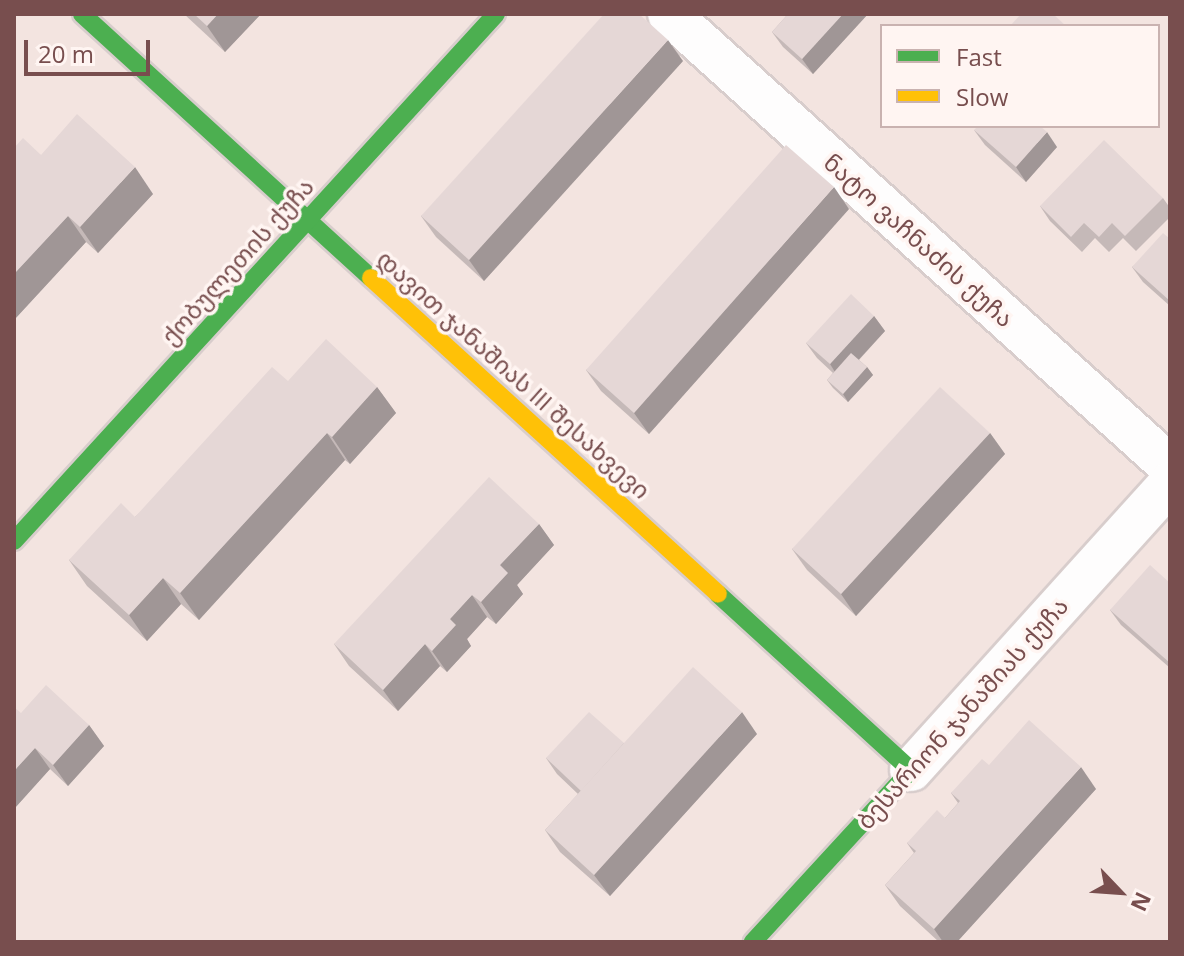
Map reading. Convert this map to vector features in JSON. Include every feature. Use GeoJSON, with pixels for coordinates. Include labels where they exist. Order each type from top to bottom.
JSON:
{"type":"FeatureCollection","features":[{"type":"Feature","properties":{"kind":"street","name":"დავით ჯანაშიას III შესახვევი"},"geometry":{"type":"LineString","coordinates":[[82,14],[911,770]]}},
{"type":"Feature","properties":{"kind":"street","name":"ქობულეთის ქუჩა"},"geometry":{"type":"LineString","coordinates":[[14,541],[496,14]]}},
{"type":"Feature","properties":{"kind":"street","name":"ნატო ვაჩნაძის ქუჩა"},"geometry":{"type":"LineString","coordinates":[[669,14],[1170,466]]}},
{"type":"Feature","properties":{"kind":"street","name":"ბესარიონ ჯანაშიას ქუჩა"},"geometry":{"type":"LineString","coordinates":[[753,942],[1170,483]]}},
{"type":"Feature","properties":{"kind":"shaded area"},"geometry":{"type":"Polygon","coordinates":[[[14,14],[1170,14],[1170,942],[14,942],[14,14]]]}},
{"type":"Feature","properties":{"kind":"building"},"geometry":{"type":"Polygon","coordinates":[[[194,14],[218,14],[207,26],[194,14]]]}},
{"type":"Feature","properties":{"kind":"building"},"geometry":{"type":"Polygon","coordinates":[[[604,14],[639,14],[668,40],[469,260],[421,216],[604,14]]]}},
{"type":"Feature","properties":{"kind":"building"},"geometry":{"type":"Polygon","coordinates":[[[788,14],[843,14],[802,59],[772,32],[788,14]]]}},
{"type":"Feature","properties":{"kind":"building"},"geometry":{"type":"Polygon","coordinates":[[[1021,14],[1053,14],[1064,24],[1012,24],[1021,14]]]}},
{"type":"Feature","properties":{"kind":"building"},"geometry":{"type":"Polygon","coordinates":[[[77,114],[135,167],[80,227],[68,216],[14,274],[14,148],[23,138],[41,155],[77,114]]]}},
{"type":"Feature","properties":{"kind":"building"},"geometry":{"type":"Polygon","coordinates":[[[1042,128],[1047,132],[1016,167],[974,130],[1042,128]]]}},
{"type":"Feature","properties":{"kind":"building"},"geometry":{"type":"Polygon","coordinates":[[[1104,140],[1163,198],[1125,236],[1112,223],[1099,237],[1084,223],[1071,237],[1040,206],[1104,140]]]}},
{"type":"Feature","properties":{"kind":"building"},"geometry":{"type":"Polygon","coordinates":[[[786,145],[834,187],[634,413],[586,370],[786,145]]]}},
{"type":"Feature","properties":{"kind":"building"},"geometry":{"type":"Polygon","coordinates":[[[1163,233],[1170,239],[1170,301],[1132,267],[1163,233]]]}},
{"type":"Feature","properties":{"kind":"building"},"geometry":{"type":"Polygon","coordinates":[[[851,294],[874,316],[830,364],[806,343],[851,294]]]}},
{"type":"Feature","properties":{"kind":"building"},"geometry":{"type":"Polygon","coordinates":[[[326,339],[377,387],[332,437],[327,433],[180,593],[163,578],[129,615],[69,560],[121,503],[135,517],[272,367],[288,381],[326,339]]]}},
{"type":"Feature","properties":{"kind":"building"},"geometry":{"type":"Polygon","coordinates":[[[851,353],[867,367],[843,394],[827,380],[851,353]]]}},
{"type":"Feature","properties":{"kind":"building"},"geometry":{"type":"Polygon","coordinates":[[[940,387],[990,433],[841,594],[792,549],[940,387]]]}},
{"type":"Feature","properties":{"kind":"building"},"geometry":{"type":"Polygon","coordinates":[[[489,477],[539,524],[500,565],[508,573],[481,602],[472,595],[450,619],[456,625],[432,651],[425,644],[383,690],[334,644],[489,477]]]}},
{"type":"Feature","properties":{"kind":"building"},"geometry":{"type":"Polygon","coordinates":[[[1150,565],[1170,583],[1170,663],[1110,610],[1150,565]]]}},
{"type":"Feature","properties":{"kind":"building"},"geometry":{"type":"Polygon","coordinates":[[[693,667],[742,712],[594,875],[545,830],[693,667]]]}},
{"type":"Feature","properties":{"kind":"building"},"geometry":{"type":"Polygon","coordinates":[[[46,685],[89,725],[53,765],[35,748],[14,771],[14,707],[21,713],[46,685]]]}},
{"type":"Feature","properties":{"kind":"building"},"geometry":{"type":"Polygon","coordinates":[[[589,712],[624,743],[581,791],[546,758],[589,712]]]}},
{"type":"Feature","properties":{"kind":"building"},"geometry":{"type":"Polygon","coordinates":[[[1029,720],[1081,767],[934,929],[885,885],[916,851],[907,843],[937,810],[945,818],[960,801],[951,793],[982,759],[989,765],[1029,720]]]}},
{"type":"Feature","properties":{"kind":"traffic: fast"},"geometry":{"type":"LineString","coordinates":[[82,14],[371,278]]}},
{"type":"Feature","properties":{"kind":"traffic: fast"},"geometry":{"type":"LineString","coordinates":[[14,541],[496,14]]}},
{"type":"Feature","properties":{"kind":"traffic: fast"},"geometry":{"type":"LineString","coordinates":[[718,594],[911,770],[753,942]]}},
{"type":"Feature","properties":{"kind":"traffic: slow"},"geometry":{"type":"LineString","coordinates":[[371,278],[718,594]]}}]}
